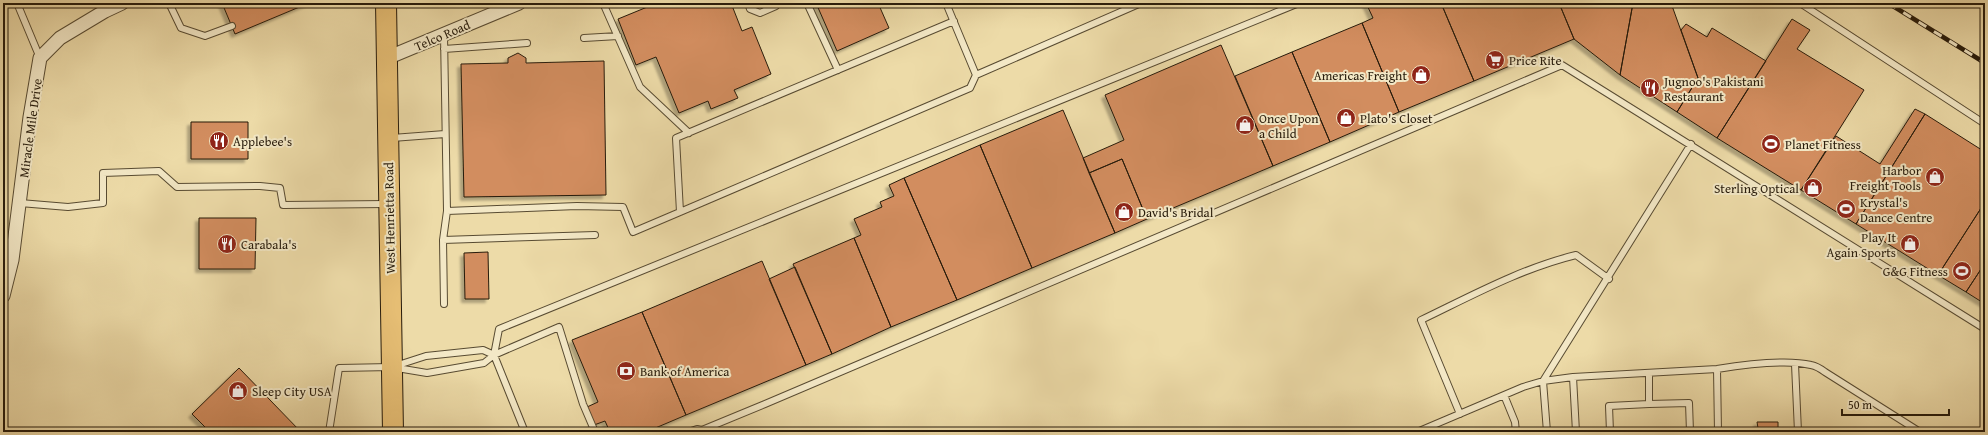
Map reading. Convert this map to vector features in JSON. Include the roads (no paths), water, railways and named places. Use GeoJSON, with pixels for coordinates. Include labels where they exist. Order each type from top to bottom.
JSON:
{"type":"FeatureCollection","features":[{"type":"Feature","properties":{"kind":"main road","name":"West Henrietta Road"},"geometry":{"type":"LineString","coordinates":[[386,3],[393,432]]}},
{"type":"Feature","properties":{"kind":"street"},"geometry":{"type":"LineString","coordinates":[[40,58],[60,38],[104,11],[122,3]]}},
{"type":"Feature","properties":{"kind":"street","name":"Telco Road"},"geometry":{"type":"LineString","coordinates":[[387,58],[519,3]]}},
{"type":"Feature","properties":{"kind":"street","name":"Miracle Mile Drive"},"geometry":{"type":"LineString","coordinates":[[3,296],[12,260],[40,58]]}},
{"type":"Feature","properties":{"kind":"lane"},"geometry":{"type":"LineString","coordinates":[[17,3],[40,58]]}},
{"type":"Feature","properties":{"kind":"lane"},"geometry":{"type":"LineString","coordinates":[[169,3],[181,28],[205,36],[232,26]]}},
{"type":"Feature","properties":{"kind":"lane"},"geometry":{"type":"LineString","coordinates":[[603,3],[640,87],[689,133]]}},
{"type":"Feature","properties":{"kind":"lane"},"geometry":{"type":"LineString","coordinates":[[748,3],[750,9],[760,13],[776,6],[777,3]]}},
{"type":"Feature","properties":{"kind":"lane"},"geometry":{"type":"LineString","coordinates":[[807,3],[838,70]]}},
{"type":"Feature","properties":{"kind":"lane"},"geometry":{"type":"LineString","coordinates":[[946,3],[976,74]]}},
{"type":"Feature","properties":{"kind":"lane"},"geometry":{"type":"LineString","coordinates":[[447,210],[577,206],[623,207],[633,232],[970,88],[976,74],[1141,3]]}},
{"type":"Feature","properties":{"kind":"lane"},"geometry":{"type":"LineString","coordinates":[[525,432],[494,355],[499,328],[1299,3]]}},
{"type":"Feature","properties":{"kind":"lane"},"geometry":{"type":"LineString","coordinates":[[1800,3],[1985,124]]}},
{"type":"Feature","properties":{"kind":"lane"},"geometry":{"type":"LineString","coordinates":[[680,212],[676,138],[954,21]]}},
{"type":"Feature","properties":{"kind":"lane"},"geometry":{"type":"LineString","coordinates":[[444,35],[447,210],[443,240],[444,304]]}},
{"type":"Feature","properties":{"kind":"lane"},"geometry":{"type":"LineString","coordinates":[[584,38],[618,36]]}},
{"type":"Feature","properties":{"kind":"lane"},"geometry":{"type":"LineString","coordinates":[[444,49],[527,43]]}},
{"type":"Feature","properties":{"kind":"lane"},"geometry":{"type":"LineString","coordinates":[[688,432],[701,430],[1562,65],[1692,144],[1985,329]]}},
{"type":"Feature","properties":{"kind":"lane"},"geometry":{"type":"LineString","coordinates":[[388,138],[445,134]]}},
{"type":"Feature","properties":{"kind":"lane"},"geometry":{"type":"LineString","coordinates":[[1547,432],[1543,382],[1609,279],[1692,144]]}},
{"type":"Feature","properties":{"kind":"lane"},"geometry":{"type":"LineString","coordinates":[[20,203],[68,207],[103,204],[103,173],[159,171],[177,187],[260,186],[280,188],[283,205],[389,204]]}},
{"type":"Feature","properties":{"kind":"lane"},"geometry":{"type":"LineString","coordinates":[[443,240],[595,235]]}},
{"type":"Feature","properties":{"kind":"lane"},"geometry":{"type":"LineString","coordinates":[[1460,414],[1421,320],[1551,261],[1576,255],[1609,279]]}},
{"type":"Feature","properties":{"kind":"lane"},"geometry":{"type":"LineString","coordinates":[[329,432],[339,368],[391,367],[427,373],[484,363],[494,355],[559,327],[583,404],[595,432]]}},
{"type":"Feature","properties":{"kind":"lane"},"geometry":{"type":"LineString","coordinates":[[391,367],[426,356],[483,350],[494,355]]}},
{"type":"Feature","properties":{"kind":"lane"},"geometry":{"type":"LineString","coordinates":[[1417,432],[1504,395],[1543,382],[1574,377],[1717,370],[1740,366],[1795,364],[1811,365],[1825,372],[1920,432]]}},
{"type":"Feature","properties":{"kind":"lane"},"geometry":{"type":"LineString","coordinates":[[1795,364],[1798,432]]}},
{"type":"Feature","properties":{"kind":"lane"},"geometry":{"type":"LineString","coordinates":[[1717,370],[1718,432]]}},
{"type":"Feature","properties":{"kind":"lane"},"geometry":{"type":"LineString","coordinates":[[1649,404],[1650,373]]}},
{"type":"Feature","properties":{"kind":"lane"},"geometry":{"type":"LineString","coordinates":[[1574,377],[1576,432]]}},
{"type":"Feature","properties":{"kind":"lane"},"geometry":{"type":"LineString","coordinates":[[1504,395],[1515,422],[1516,432]]}},
{"type":"Feature","properties":{"kind":"lane"},"geometry":{"type":"LineString","coordinates":[[1610,432],[1609,406],[1689,403],[1690,432]]}},
{"type":"Feature","properties":{"kind":"railway"},"geometry":{"type":"LineString","coordinates":[[1888,3],[1985,63]]}},
{"type":"Feature","properties":{"kind":"place","name":"Price Rite"},"geometry":{"type":"Point","coordinates":[1495,60]}},
{"type":"Feature","properties":{"kind":"place","name":"Americas Freight"},"geometry":{"type":"Point","coordinates":[1421,75]}},
{"type":"Feature","properties":{"kind":"place","name":"Jugnoo's Pakistani Restaurant"},"geometry":{"type":"Point","coordinates":[1650,88]}},
{"type":"Feature","properties":{"kind":"place","name":"Plato's Closet"},"geometry":{"type":"Point","coordinates":[1346,118]}},
{"type":"Feature","properties":{"kind":"place","name":"Once Upon a Child"},"geometry":{"type":"Point","coordinates":[1245,125]}},
{"type":"Feature","properties":{"kind":"place","name":"Applebee's"},"geometry":{"type":"Point","coordinates":[219,141]}},
{"type":"Feature","properties":{"kind":"place","name":"Planet Fitness"},"geometry":{"type":"Point","coordinates":[1771,144]}},
{"type":"Feature","properties":{"kind":"place","name":"Harbor Freight Tools"},"geometry":{"type":"Point","coordinates":[1935,177]}},
{"type":"Feature","properties":{"kind":"place","name":"Sterling Optical"},"geometry":{"type":"Point","coordinates":[1813,188]}},
{"type":"Feature","properties":{"kind":"place","name":"Krystal's Dance Centre"},"geometry":{"type":"Point","coordinates":[1846,209]}},
{"type":"Feature","properties":{"kind":"place","name":"David's Bridal"},"geometry":{"type":"Point","coordinates":[1124,212]}},
{"type":"Feature","properties":{"kind":"place","name":"Carabala's"},"geometry":{"type":"Point","coordinates":[227,244]}},
{"type":"Feature","properties":{"kind":"place","name":"Play It Again Sports"},"geometry":{"type":"Point","coordinates":[1910,244]}},
{"type":"Feature","properties":{"kind":"place","name":"G&G Fitness"},"geometry":{"type":"Point","coordinates":[1962,271]}},
{"type":"Feature","properties":{"kind":"place","name":"Bank of America"},"geometry":{"type":"Point","coordinates":[626,371]}},
{"type":"Feature","properties":{"kind":"place","name":"Sleep City USA"},"geometry":{"type":"Point","coordinates":[238,391]}}]}
